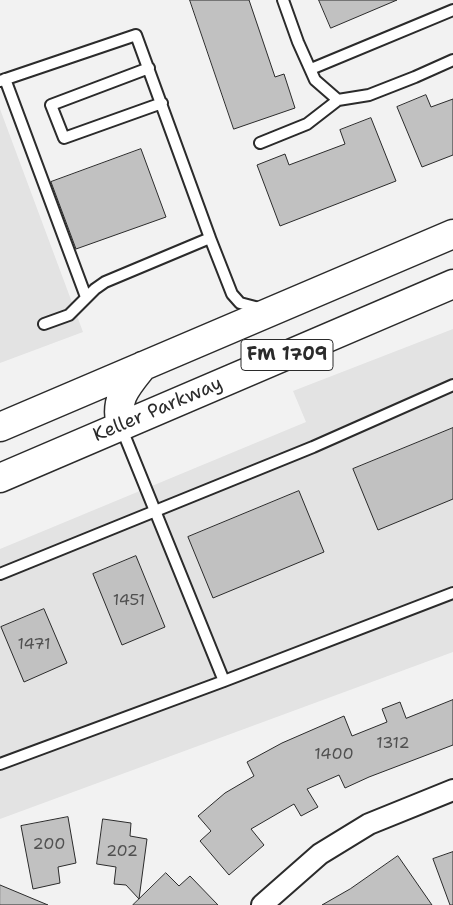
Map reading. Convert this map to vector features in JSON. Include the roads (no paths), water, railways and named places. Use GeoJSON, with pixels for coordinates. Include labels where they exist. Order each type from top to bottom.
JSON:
{"type":"FeatureCollection","features":[{"type":"Feature","properties":{"kind":"main road","name":"FM 1709"},"geometry":{"type":"LineString","coordinates":[[0,427],[453,234]]}},
{"type":"Feature","properties":{"kind":"main road","name":"Keller Parkway"},"geometry":{"type":"LineString","coordinates":[[0,478],[451,289]]}},
{"type":"Feature","properties":{"kind":"main road"},"geometry":{"type":"LineString","coordinates":[[121,426],[118,413],[123,392],[143,366]]}},
{"type":"Feature","properties":{"kind":"street"},"geometry":{"type":"LineString","coordinates":[[262,905],[320,854],[368,824],[453,790]]}},
{"type":"Feature","properties":{"kind":"lane"},"geometry":{"type":"LineString","coordinates":[[283,0],[315,80],[338,100]]}},
{"type":"Feature","properties":{"kind":"lane"},"geometry":{"type":"LineString","coordinates":[[310,69],[453,10]]}},
{"type":"Feature","properties":{"kind":"lane"},"geometry":{"type":"LineString","coordinates":[[86,298],[2,80],[136,34],[232,294],[240,303],[271,311]]}},
{"type":"Feature","properties":{"kind":"lane"},"geometry":{"type":"LineString","coordinates":[[260,143],[307,124],[338,100],[369,95],[453,60]]}},
{"type":"Feature","properties":{"kind":"lane"},"geometry":{"type":"LineString","coordinates":[[149,68],[51,105],[64,138],[162,103]]}},
{"type":"Feature","properties":{"kind":"lane"},"geometry":{"type":"LineString","coordinates":[[44,324],[69,315],[95,289],[105,282],[210,238]]}},
{"type":"Feature","properties":{"kind":"lane"},"geometry":{"type":"LineString","coordinates":[[0,574],[313,447],[453,385]]}},
{"type":"Feature","properties":{"kind":"lane"},"geometry":{"type":"LineString","coordinates":[[121,426],[224,681]]}},
{"type":"Feature","properties":{"kind":"lane"},"geometry":{"type":"LineString","coordinates":[[0,764],[453,593]]}}]}
